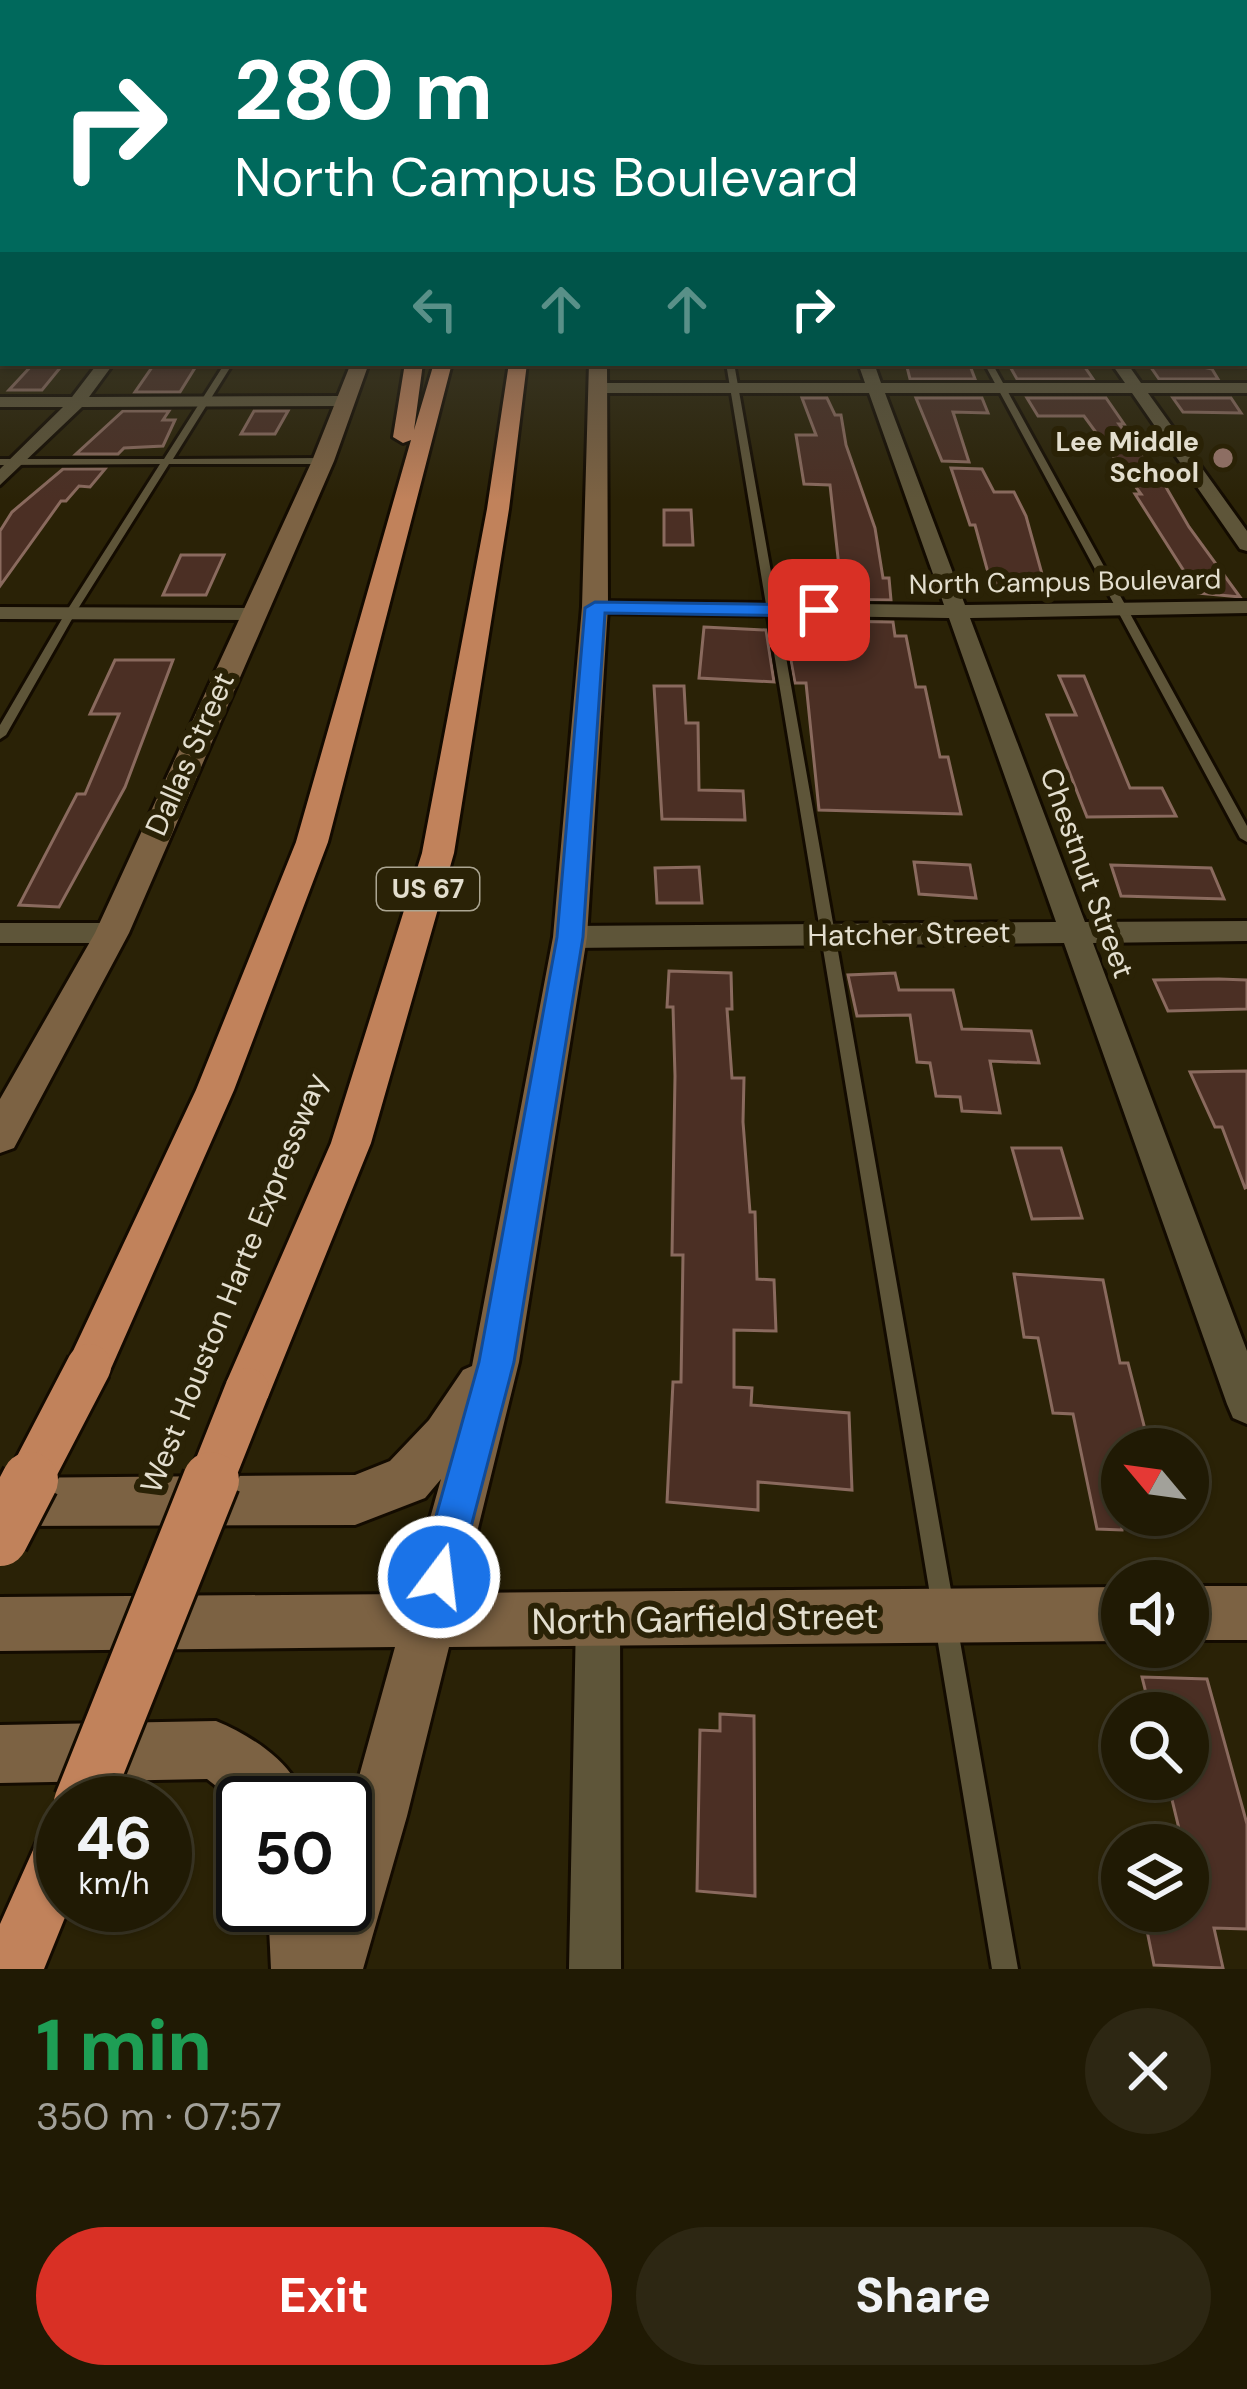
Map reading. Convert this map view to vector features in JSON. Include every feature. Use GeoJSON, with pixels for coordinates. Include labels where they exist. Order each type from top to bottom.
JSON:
{"type":"FeatureCollection","features":[{"type":"Feature","properties":{"kind":"highway"},"geometry":{"type":"LineString","coordinates":[[376,604],[414,366]]}},
{"type":"Feature","properties":{"kind":"highway"},"geometry":{"type":"LineString","coordinates":[[0,1538],[89,1366],[215,1090],[312,842],[442,366]]}},
{"type":"Feature","properties":{"kind":"highway","name":"West Houston Harte Expressway"},"geometry":{"type":"LineString","coordinates":[[93,1776],[351,1143],[438,853],[518,366]]}},
{"type":"Feature","properties":{"kind":"highway"},"geometry":{"type":"LineString","coordinates":[[498,508],[537,366]]}},
{"type":"Feature","properties":{"kind":"highway"},"geometry":{"type":"LineString","coordinates":[[12,1969],[36,1914]]}},
{"type":"Feature","properties":{"kind":"main road","name":"Dallas Street"},"geometry":{"type":"LineString","coordinates":[[0,1136],[112,933],[323,461],[359,366]]}},
{"type":"Feature","properties":{"kind":"main road"},"geometry":{"type":"LineString","coordinates":[[331,1969],[378,1816],[496,1362],[570,937],[595,608],[598,375]]}},
{"type":"Feature","properties":{"kind":"main road"},"geometry":{"type":"LineString","coordinates":[[0,1501],[355,1500],[407,1480],[446,1437],[496,1362]]}},
{"type":"Feature","properties":{"kind":"main road"},"geometry":{"type":"LineString","coordinates":[[1209,1613],[1247,1613]]}},
{"type":"Feature","properties":{"kind":"main road","name":"North Garfield Street"},"geometry":{"type":"LineString","coordinates":[[0,1624],[1101,1614]]}},
{"type":"Feature","properties":{"kind":"main road"},"geometry":{"type":"LineString","coordinates":[[0,1754],[216,1750],[250,1776]]}},
{"type":"Feature","properties":{"kind":"main road"},"geometry":{"type":"LineString","coordinates":[[300,1932],[302,1969]]}},
{"type":"Feature","properties":{"kind":"street"},"geometry":{"type":"LineString","coordinates":[[0,479],[6,462],[77,402],[104,366]]}},
{"type":"Feature","properties":{"kind":"street"},"geometry":{"type":"LineString","coordinates":[[1121,366],[1247,545]]}},
{"type":"Feature","properties":{"kind":"street"},"geometry":{"type":"LineString","coordinates":[[598,375],[734,388],[870,375],[1001,388],[1247,388]]}},
{"type":"Feature","properties":{"kind":"street","name":"Chestnut Street"},"geometry":{"type":"LineString","coordinates":[[870,375],[1247,1404]]}},
{"type":"Feature","properties":{"kind":"street"},"geometry":{"type":"LineString","coordinates":[[0,402],[345,401]]}},
{"type":"Feature","properties":{"kind":"street","name":"North Campus Boulevard"},"geometry":{"type":"LineString","coordinates":[[595,608],[959,612],[1247,607]]}},
{"type":"Feature","properties":{"kind":"street"},"geometry":{"type":"LineString","coordinates":[[0,613],[251,614]]}},
{"type":"Feature","properties":{"kind":"street","name":"Hatcher Street"},"geometry":{"type":"LineString","coordinates":[[570,937],[1247,931]]}},
{"type":"Feature","properties":{"kind":"street"},"geometry":{"type":"LineString","coordinates":[[0,933],[112,933]]}},
{"type":"Feature","properties":{"kind":"street"},"geometry":{"type":"LineString","coordinates":[[595,1969],[598,1619]]}},
{"type":"Feature","properties":{"kind":"lane"},"geometry":{"type":"LineString","coordinates":[[0,735],[71,612],[228,366]]}},
{"type":"Feature","properties":{"kind":"lane"},"geometry":{"type":"LineString","coordinates":[[730,366],[1005,1969]]}},
{"type":"Feature","properties":{"kind":"lane"},"geometry":{"type":"LineString","coordinates":[[990,366],[1247,838]]}},
{"type":"Feature","properties":{"kind":"lane"},"geometry":{"type":"LineString","coordinates":[[6,462],[323,461]]}},
{"type":"Feature","properties":{"kind":"building"},"geometry":{"type":"Polygon","coordinates":[[[31,366],[62,366],[42,390],[9,390],[31,366]]]}},
{"type":"Feature","properties":{"kind":"building"},"geometry":{"type":"Polygon","coordinates":[[[153,366],[196,366],[180,392],[135,392],[153,366]]]}},
{"type":"Feature","properties":{"kind":"building"},"geometry":{"type":"Polygon","coordinates":[[[907,366],[970,366],[975,379],[910,379],[907,366]]]}},
{"type":"Feature","properties":{"kind":"building"},"geometry":{"type":"Polygon","coordinates":[[[1010,366],[1084,366],[1093,379],[1017,379],[1010,366]]]}},
{"type":"Feature","properties":{"kind":"building"},"geometry":{"type":"Polygon","coordinates":[[[1150,366],[1198,366],[1212,369],[1218,379],[1159,379],[1150,366]]]}},
{"type":"Feature","properties":{"kind":"building"},"geometry":{"type":"Polygon","coordinates":[[[802,398],[827,398],[835,415],[841,415],[846,445],[875,528],[883,578],[889,578],[891,600],[822,599],[821,575],[840,576],[830,485],[804,484],[796,435],[816,435],[802,398]]]}},
{"type":"Feature","properties":{"kind":"building"},"geometry":{"type":"Polygon","coordinates":[[[916,398],[982,398],[988,413],[953,412],[969,462],[942,461],[916,398]]]}},
{"type":"Feature","properties":{"kind":"building"},"geometry":{"type":"Polygon","coordinates":[[[1027,398],[1106,398],[1124,424],[1119,424],[1240,597],[1198,593],[1135,494],[1141,494],[1084,416],[1038,416],[1027,398]]]}},
{"type":"Feature","properties":{"kind":"building"},"geometry":{"type":"Polygon","coordinates":[[[1173,398],[1231,398],[1241,413],[1183,412],[1173,398]]]}},
{"type":"Feature","properties":{"kind":"building"},"geometry":{"type":"Polygon","coordinates":[[[123,411],[169,411],[163,420],[175,420],[163,446],[124,448],[118,454],[76,454],[123,411]]]}},
{"type":"Feature","properties":{"kind":"building"},"geometry":{"type":"Polygon","coordinates":[[[254,411],[288,411],[275,434],[241,434],[254,411]]]}},
{"type":"Feature","properties":{"kind":"building"},"geometry":{"type":"Polygon","coordinates":[[[951,468],[982,469],[994,492],[1014,492],[1026,516],[1047,592],[1002,593],[987,569],[951,468]]]}},
{"type":"Feature","properties":{"kind":"building"},"geometry":{"type":"Polygon","coordinates":[[[63,469],[105,469],[90,487],[79,486],[61,501],[0,586],[0,531],[12,512],[63,469]]]}},
{"type":"Feature","properties":{"kind":"building"},"geometry":{"type":"Polygon","coordinates":[[[664,510],[691,510],[693,545],[664,545],[664,510]]]}},
{"type":"Feature","properties":{"kind":"building"},"geometry":{"type":"Polygon","coordinates":[[[181,555],[224,555],[206,595],[163,595],[181,555]]]}},
{"type":"Feature","properties":{"kind":"building"},"geometry":{"type":"Polygon","coordinates":[[[823,621],[893,622],[895,636],[906,636],[916,687],[925,687],[940,757],[948,757],[961,814],[819,810],[806,683],[795,683],[786,633],[823,634],[823,621]]]}},
{"type":"Feature","properties":{"kind":"building"},"geometry":{"type":"Polygon","coordinates":[[[704,627],[766,630],[774,682],[699,678],[704,627]]]}},
{"type":"Feature","properties":{"kind":"building"},"geometry":{"type":"Polygon","coordinates":[[[115,660],[173,660],[125,787],[59,907],[19,905],[77,794],[85,794],[119,714],[90,714],[115,660]]]}},
{"type":"Feature","properties":{"kind":"building"},"geometry":{"type":"Polygon","coordinates":[[[1059,676],[1084,676],[1130,788],[1162,788],[1176,816],[1087,817],[1047,715],[1076,715],[1059,676]]]}},
{"type":"Feature","properties":{"kind":"building"},"geometry":{"type":"Polygon","coordinates":[[[654,686],[684,686],[686,723],[698,723],[699,790],[743,791],[745,820],[662,819],[654,686]]]}},
{"type":"Feature","properties":{"kind":"building"},"geometry":{"type":"Polygon","coordinates":[[[914,862],[970,865],[976,898],[919,894],[914,862]]]}},
{"type":"Feature","properties":{"kind":"building"},"geometry":{"type":"Polygon","coordinates":[[[1111,865],[1211,868],[1224,899],[1121,896],[1111,865]]]}},
{"type":"Feature","properties":{"kind":"building"},"geometry":{"type":"Polygon","coordinates":[[[699,867],[702,903],[657,903],[655,868],[699,867]]]}},
{"type":"Feature","properties":{"kind":"building"},"geometry":{"type":"Polygon","coordinates":[[[669,971],[731,973],[732,1009],[727,1009],[732,1078],[744,1078],[743,1122],[750,1212],[755,1212],[757,1279],[774,1280],[776,1331],[734,1330],[734,1387],[752,1388],[751,1405],[849,1413],[852,1490],[758,1482],[758,1510],[667,1502],[673,1382],[681,1382],[683,1255],[672,1255],[675,1076],[673,1007],[667,1007],[669,971]]]}},
{"type":"Feature","properties":{"kind":"building"},"geometry":{"type":"Polygon","coordinates":[[[895,973],[899,990],[953,990],[962,1029],[1031,1031],[1039,1063],[990,1061],[1000,1113],[962,1111],[960,1097],[936,1096],[930,1063],[917,1062],[910,1015],[857,1016],[848,975],[895,973]]]}},
{"type":"Feature","properties":{"kind":"building"},"geometry":{"type":"Polygon","coordinates":[[[1154,980],[1247,980],[1247,1009],[1168,1011],[1154,980]]]}},
{"type":"Feature","properties":{"kind":"building"},"geometry":{"type":"Polygon","coordinates":[[[1247,1071],[1245,1188],[1222,1127],[1215,1127],[1190,1072],[1247,1071]]]}},
{"type":"Feature","properties":{"kind":"building"},"geometry":{"type":"Polygon","coordinates":[[[1012,1148],[1061,1148],[1082,1218],[1032,1219],[1012,1148]]]}},
{"type":"Feature","properties":{"kind":"building"},"geometry":{"type":"Polygon","coordinates":[[[1014,1274],[1103,1280],[1120,1363],[1128,1363],[1145,1428],[1101,1428],[1101,1529],[1097,1529],[1073,1414],[1053,1413],[1038,1338],[1024,1337],[1014,1274]]]}},
{"type":"Feature","properties":{"kind":"building"},"geometry":{"type":"Polygon","coordinates":[[[1142,1677],[1207,1679],[1247,1824],[1247,1929],[1214,1928],[1223,1968],[1154,1965],[1147,1932],[1209,1932],[1209,1824],[1178,1824],[1172,1800],[1209,1800],[1209,1692],[1146,1692],[1142,1677]]]}},
{"type":"Feature","properties":{"kind":"building"},"geometry":{"type":"Polygon","coordinates":[[[720,1714],[754,1716],[755,1896],[697,1891],[700,1730],[720,1731],[720,1714]]]}},
{"type":"Feature","properties":{"kind":"place","name":"Lee Middle School"},"geometry":{"type":"Point","coordinates":[1223,458]}},
{"type":"Feature","properties":{"kind":"route"},"geometry":{"type":"LineString","coordinates":[[439,1577],[496,1362],[570,937],[595,608],[819,610]]}}]}
